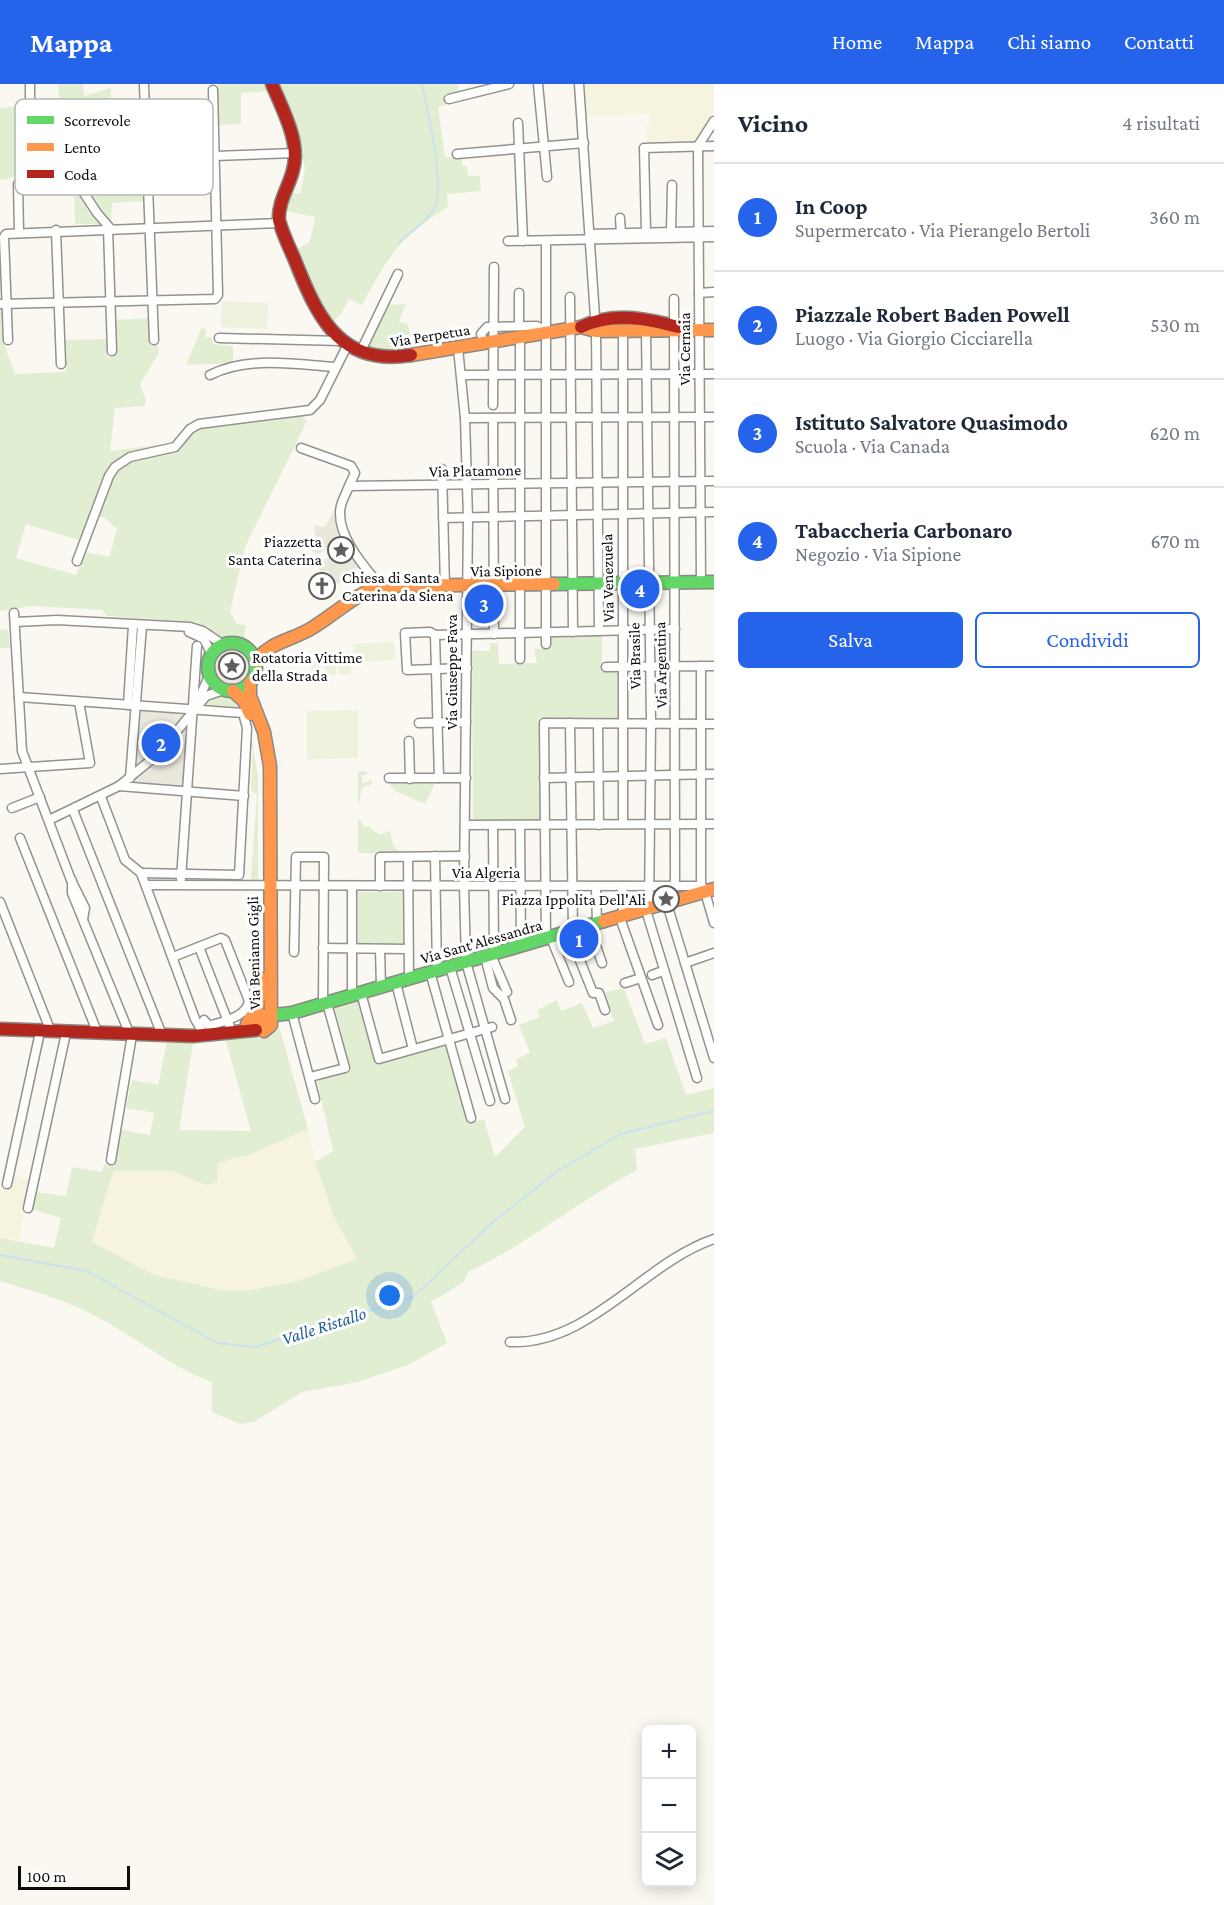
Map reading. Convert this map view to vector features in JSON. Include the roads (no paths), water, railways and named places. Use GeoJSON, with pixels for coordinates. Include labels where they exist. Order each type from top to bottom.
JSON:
{"type":"FeatureCollection","features":[{"type":"Feature","properties":{"kind":"street"},"geometry":{"type":"LineString","coordinates":[[8,340],[3,304],[4,237],[10,232],[280,222],[279,209],[294,174],[295,153],[272,84]]}},
{"type":"Feature","properties":{"kind":"street"},"geometry":{"type":"LineString","coordinates":[[449,99],[509,84]]}},
{"type":"Feature","properties":{"kind":"street"},"geometry":{"type":"LineString","coordinates":[[538,84],[547,177]]}},
{"type":"Feature","properties":{"kind":"street"},"geometry":{"type":"LineString","coordinates":[[579,84],[596,326],[599,631]]}},
{"type":"Feature","properties":{"kind":"street"},"geometry":{"type":"LineString","coordinates":[[3,304],[215,299],[218,295],[213,90]]}},
{"type":"Feature","properties":{"kind":"street"},"geometry":{"type":"LineString","coordinates":[[698,146],[714,121]]}},
{"type":"Feature","properties":{"kind":"street"},"geometry":{"type":"LineString","coordinates":[[518,123],[523,241]]}},
{"type":"Feature","properties":{"kind":"street"},"geometry":{"type":"LineString","coordinates":[[457,154],[584,143]]}},
{"type":"Feature","properties":{"kind":"street","name":"Via Cernaia"},"geometry":{"type":"LineString","coordinates":[[698,146],[699,293],[693,330],[699,374],[701,582]]}},
{"type":"Feature","properties":{"kind":"street"},"geometry":{"type":"LineString","coordinates":[[646,232],[644,148],[714,146]]}},
{"type":"Feature","properties":{"kind":"street"},"geometry":{"type":"LineString","coordinates":[[215,156],[295,153]]}},
{"type":"Feature","properties":{"kind":"street"},"geometry":{"type":"LineString","coordinates":[[671,232],[672,185]]}},
{"type":"Feature","properties":{"kind":"street"},"geometry":{"type":"LineString","coordinates":[[18,195],[19,231]]}},
{"type":"Feature","properties":{"kind":"street"},"geometry":{"type":"LineString","coordinates":[[85,195],[109,228],[111,351]]}},
{"type":"Feature","properties":{"kind":"street"},"geometry":{"type":"LineString","coordinates":[[149,195],[154,340]]}},
{"type":"Feature","properties":{"kind":"street"},"geometry":{"type":"LineString","coordinates":[[620,218],[621,233]]}},
{"type":"Feature","properties":{"kind":"street","name":"Via Perpetua"},"geometry":{"type":"LineString","coordinates":[[280,222],[310,299],[344,343],[360,353],[391,358],[490,342],[520,331],[596,326]]}},
{"type":"Feature","properties":{"kind":"street"},"geometry":{"type":"LineString","coordinates":[[56,230],[61,364]]}},
{"type":"Feature","properties":{"kind":"street"},"geometry":{"type":"LineString","coordinates":[[591,237],[699,234],[714,231]]}},
{"type":"Feature","properties":{"kind":"street"},"geometry":{"type":"LineString","coordinates":[[508,242],[646,232],[699,234],[714,237]]}},
{"type":"Feature","properties":{"kind":"street"},"geometry":{"type":"LineString","coordinates":[[546,241],[546,644]]}},
{"type":"Feature","properties":{"kind":"street"},"geometry":{"type":"LineString","coordinates":[[493,405],[494,375],[490,342],[495,326],[494,267]]}},
{"type":"Feature","properties":{"kind":"street"},"geometry":{"type":"LineString","coordinates":[[360,353],[398,274]]}},
{"type":"Feature","properties":{"kind":"street"},"geometry":{"type":"LineString","coordinates":[[699,293],[714,292]]}},
{"type":"Feature","properties":{"kind":"street"},"geometry":{"type":"LineString","coordinates":[[519,293],[520,659]]}},
{"type":"Feature","properties":{"kind":"street"},"geometry":{"type":"LineString","coordinates":[[570,297],[576,327],[572,375],[571,585],[573,632]]}},
{"type":"Feature","properties":{"kind":"street","name":"Via Argentina"},"geometry":{"type":"LineString","coordinates":[[674,298],[675,886]]}},
{"type":"Feature","properties":{"kind":"street"},"geometry":{"type":"LineString","coordinates":[[596,326],[630,316],[649,317],[673,328]]}},
{"type":"Feature","properties":{"kind":"street"},"geometry":{"type":"LineString","coordinates":[[313,339],[328,325]]}},
{"type":"Feature","properties":{"kind":"street"},"geometry":{"type":"LineString","coordinates":[[490,342],[482,330],[495,326],[520,331]]}},
{"type":"Feature","properties":{"kind":"street"},"geometry":{"type":"LineString","coordinates":[[596,326],[623,331],[673,328],[714,330]]}},
{"type":"Feature","properties":{"kind":"street","name":"Via Venezuela"},"geometry":{"type":"LineString","coordinates":[[623,331],[623,824]]}},
{"type":"Feature","properties":{"kind":"street","name":"Via Brasile"},"geometry":{"type":"LineString","coordinates":[[646,331],[648,667],[651,724],[650,887],[647,909],[663,971],[697,1078]]}},
{"type":"Feature","properties":{"kind":"street"},"geometry":{"type":"LineString","coordinates":[[77,561],[109,476],[122,460],[175,447],[190,429],[199,424],[310,410],[320,400],[344,343],[313,339],[219,338]]}},
{"type":"Feature","properties":{"kind":"street","name":"Via Giuseppe Fava"},"geometry":{"type":"LineString","coordinates":[[458,348],[462,375],[468,486],[464,886],[466,962],[488,1028],[505,1098]]}},
{"type":"Feature","properties":{"kind":"street"},"geometry":{"type":"LineString","coordinates":[[210,375],[227,366],[268,363],[335,367]]}},
{"type":"Feature","properties":{"kind":"street"},"geometry":{"type":"LineString","coordinates":[[462,375],[714,374]]}},
{"type":"Feature","properties":{"kind":"street"},"geometry":{"type":"LineString","coordinates":[[465,418],[714,417]]}},
{"type":"Feature","properties":{"kind":"street"},"geometry":{"type":"LineString","coordinates":[[493,418],[494,634]]}},
{"type":"Feature","properties":{"kind":"street"},"geometry":{"type":"LineString","coordinates":[[301,448],[351,466],[355,472],[340,514],[355,552],[380,586]]}},
{"type":"Feature","properties":{"kind":"street"},"geometry":{"type":"LineString","coordinates":[[442,469],[445,587]]}},
{"type":"Feature","properties":{"kind":"street","name":"Via Platamone"},"geometry":{"type":"LineString","coordinates":[[350,486],[714,481]]}},
{"type":"Feature","properties":{"kind":"street"},"geometry":{"type":"LineString","coordinates":[[443,518],[714,512]]}},
{"type":"Feature","properties":{"kind":"street","name":"Via Sipione"},"geometry":{"type":"LineString","coordinates":[[279,643],[322,623],[360,594],[380,586],[519,587],[714,582]]}},
{"type":"Feature","properties":{"kind":"street"},"geometry":{"type":"LineString","coordinates":[[111,1160],[131,1035],[83,919],[85,908],[71,880],[22,751],[14,617],[203,631],[222,644]]}},
{"type":"Feature","properties":{"kind":"street"},"geometry":{"type":"LineString","coordinates":[[130,778],[131,705],[137,625]]}},
{"type":"Feature","properties":{"kind":"street"},"geometry":{"type":"LineString","coordinates":[[177,628],[201,637],[212,653]]}},
{"type":"Feature","properties":{"kind":"street"},"geometry":{"type":"LineString","coordinates":[[467,668],[407,670],[405,633],[430,632],[435,635],[675,629]]}},
{"type":"Feature","properties":{"kind":"street"},"geometry":{"type":"LineString","coordinates":[[435,635],[439,778]]}},
{"type":"Feature","properties":{"kind":"street"},"geometry":{"type":"LineString","coordinates":[[194,708],[209,676],[208,664],[212,653],[222,644],[234,642],[245,646],[279,643]]}},
{"type":"Feature","properties":{"kind":"street"},"geometry":{"type":"LineString","coordinates":[[266,886],[270,766],[264,732],[250,696],[250,683],[254,677],[256,661],[263,652],[279,643]]}},
{"type":"Feature","properties":{"kind":"street"},"geometry":{"type":"LineString","coordinates":[[181,885],[194,708],[196,646]]}},
{"type":"Feature","properties":{"kind":"street"},"geometry":{"type":"LineString","coordinates":[[245,646],[256,661]]}},
{"type":"Feature","properties":{"kind":"street"},"geometry":{"type":"LineString","coordinates":[[701,666],[701,824],[705,890],[714,923]]}},
{"type":"Feature","properties":{"kind":"street"},"geometry":{"type":"LineString","coordinates":[[606,667],[714,666]]}},
{"type":"Feature","properties":{"kind":"street"},"geometry":{"type":"LineString","coordinates":[[209,676],[215,684],[244,701],[250,714],[261,755],[266,886]]}},
{"type":"Feature","properties":{"kind":"street"},"geometry":{"type":"LineString","coordinates":[[49,820],[101,797],[130,778],[158,755],[194,708],[211,693],[229,691],[250,683]]}},
{"type":"Feature","properties":{"kind":"street"},"geometry":{"type":"LineString","coordinates":[[19,698],[243,713],[247,728],[239,875],[141,873]]}},
{"type":"Feature","properties":{"kind":"street"},"geometry":{"type":"LineString","coordinates":[[0,769],[90,763],[80,702]]}},
{"type":"Feature","properties":{"kind":"street"},"geometry":{"type":"LineString","coordinates":[[419,723],[466,722]]}},
{"type":"Feature","properties":{"kind":"street"},"geometry":{"type":"LineString","coordinates":[[569,982],[549,938],[545,887],[544,723],[714,724]]}},
{"type":"Feature","properties":{"kind":"street"},"geometry":{"type":"LineString","coordinates":[[570,723],[571,932],[593,993],[599,993],[605,1010]]}},
{"type":"Feature","properties":{"kind":"street"},"geometry":{"type":"LineString","coordinates":[[598,724],[599,825]]}},
{"type":"Feature","properties":{"kind":"street"},"geometry":{"type":"LineString","coordinates":[[409,741],[410,779]]}},
{"type":"Feature","properties":{"kind":"street"},"geometry":{"type":"LineString","coordinates":[[544,778],[714,774]]}},
{"type":"Feature","properties":{"kind":"street"},"geometry":{"type":"LineString","coordinates":[[389,778],[466,778]]}},
{"type":"Feature","properties":{"kind":"street"},"geometry":{"type":"LineString","coordinates":[[119,786],[244,796]]}},
{"type":"Feature","properties":{"kind":"street"},"geometry":{"type":"LineString","coordinates":[[12,808],[40,797]]}},
{"type":"Feature","properties":{"kind":"street"},"geometry":{"type":"LineString","coordinates":[[101,797],[125,860],[141,873],[146,885],[173,957],[200,1019],[199,1036]]}},
{"type":"Feature","properties":{"kind":"street"},"geometry":{"type":"LineString","coordinates":[[74,810],[162,1035]]}},
{"type":"Feature","properties":{"kind":"street"},"geometry":{"type":"LineString","coordinates":[[465,825],[714,824]]}},
{"type":"Feature","properties":{"kind":"street"},"geometry":{"type":"LineString","coordinates":[[493,826],[494,887],[490,955],[494,988],[504,999],[511,1020]]}},
{"type":"Feature","properties":{"kind":"street"},"geometry":{"type":"LineString","coordinates":[[520,826],[521,947]]}},
{"type":"Feature","properties":{"kind":"street"},"geometry":{"type":"LineString","coordinates":[[20,838],[98,1034]]}},
{"type":"Feature","properties":{"kind":"street"},"geometry":{"type":"LineString","coordinates":[[435,856],[434,972],[471,1118]]}},
{"type":"Feature","properties":{"kind":"street"},"geometry":{"type":"LineString","coordinates":[[380,886],[380,857],[465,856]]}},
{"type":"Feature","properties":{"kind":"street"},"geometry":{"type":"LineString","coordinates":[[294,952],[296,857],[324,857],[325,1004],[345,1068],[310,1077]]}},
{"type":"Feature","properties":{"kind":"street"},"geometry":{"type":"LineString","coordinates":[[408,857],[409,979]]}},
{"type":"Feature","properties":{"kind":"street","name":"Via Algeria"},"geometry":{"type":"LineString","coordinates":[[146,885],[409,888],[675,886],[705,890]]}},
{"type":"Feature","properties":{"kind":"street","name":"Via Beniamo Gigli"},"geometry":{"type":"LineString","coordinates":[[266,886],[262,989],[257,1009],[268,1018]]}},
{"type":"Feature","properties":{"kind":"street","name":"Via Beniamo Gigli"},"geometry":{"type":"LineString","coordinates":[[266,886],[268,1018]]}},
{"type":"Feature","properties":{"kind":"street"},"geometry":{"type":"LineString","coordinates":[[352,886],[352,948],[356,994],[379,1059],[488,1028]]}},
{"type":"Feature","properties":{"kind":"street"},"geometry":{"type":"LineString","coordinates":[[596,886],[593,925],[602,963]]}},
{"type":"Feature","properties":{"kind":"street"},"geometry":{"type":"LineString","coordinates":[[622,886],[621,917],[658,1025]]}},
{"type":"Feature","properties":{"kind":"street","name":"Via Sant'Alessandra"},"geometry":{"type":"LineString","coordinates":[[232,1032],[268,1018],[325,1004],[521,947],[667,904],[705,890]]}},
{"type":"Feature","properties":{"kind":"street"},"geometry":{"type":"LineString","coordinates":[[0,902],[46,1032],[7,1184]]}},
{"type":"Feature","properties":{"kind":"street"},"geometry":{"type":"LineString","coordinates":[[667,904],[714,1058]]}},
{"type":"Feature","properties":{"kind":"street"},"geometry":{"type":"LineString","coordinates":[[173,957],[221,938],[225,940],[249,1001],[244,1013],[227,1020],[209,1026],[200,1019]]}},
{"type":"Feature","properties":{"kind":"street"},"geometry":{"type":"LineString","coordinates":[[0,1029],[199,1036],[232,1032],[199,947]]}},
{"type":"Feature","properties":{"kind":"street"},"geometry":{"type":"LineString","coordinates":[[323,948],[408,949]]}},
{"type":"Feature","properties":{"kind":"street"},"geometry":{"type":"LineString","coordinates":[[380,948],[381,987]]}},
{"type":"Feature","properties":{"kind":"street"},"geometry":{"type":"LineString","coordinates":[[685,963],[714,954]]}},
{"type":"Feature","properties":{"kind":"street"},"geometry":{"type":"LineString","coordinates":[[490,955],[507,992]]}},
{"type":"Feature","properties":{"kind":"street"},"geometry":{"type":"LineString","coordinates":[[450,967],[490,1101]]}},
{"type":"Feature","properties":{"kind":"street"},"geometry":{"type":"LineString","coordinates":[[652,975],[663,971]]}},
{"type":"Feature","properties":{"kind":"street"},"geometry":{"type":"LineString","coordinates":[[625,983],[641,978]]}},
{"type":"Feature","properties":{"kind":"street"},"geometry":{"type":"LineString","coordinates":[[396,983],[413,1049]]}},
{"type":"Feature","properties":{"kind":"street"},"geometry":{"type":"LineString","coordinates":[[262,989],[268,1018],[310,1077],[315,1099]]}},
{"type":"Feature","properties":{"kind":"street"},"geometry":{"type":"LineString","coordinates":[[28,1208],[66,1033]]}},
{"type":"Feature","properties":{"kind":"street"},"geometry":{"type":"LineString","coordinates":[[510,1342],[531,1343],[583,1322],[649,1278],[671,1259],[714,1239]]}},
{"type":"Feature","properties":{"kind":"waterway"},"geometry":{"type":"LineString","coordinates":[[398,243],[427,218],[434,208],[437,197],[437,166],[422,84]]}},
{"type":"Feature","properties":{"kind":"waterway","name":"Valle Ristallo"},"geometry":{"type":"LineString","coordinates":[[0,1255],[87,1271],[217,1343],[255,1347],[413,1297],[493,1222],[559,1170],[621,1134],[714,1111]]}},
{"type":"Feature","properties":{"kind":"place","name":"Piazzetta Santa Caterina"},"geometry":{"type":"Point","coordinates":[341,550]}},
{"type":"Feature","properties":{"kind":"place","name":"Chiesa di Santa Caterina da Siena"},"geometry":{"type":"Point","coordinates":[322,586]}},
{"type":"Feature","properties":{"kind":"place","name":"Tabaccheria Carbonaro"},"geometry":{"type":"Point","coordinates":[640,589]}},
{"type":"Feature","properties":{"kind":"place","name":"Istituto Salvatore Quasimodo"},"geometry":{"type":"Point","coordinates":[484,604]}},
{"type":"Feature","properties":{"kind":"place","name":"Rotatoria Vittime della Strada"},"geometry":{"type":"Point","coordinates":[232,666]}},
{"type":"Feature","properties":{"kind":"place","name":"Piazzale Robert Baden Powell"},"geometry":{"type":"Point","coordinates":[161,743]}},
{"type":"Feature","properties":{"kind":"place","name":"Piazza Ippolita Dell'Ali"},"geometry":{"type":"Point","coordinates":[666,899]}},
{"type":"Feature","properties":{"kind":"place","name":"In Coop"},"geometry":{"type":"Point","coordinates":[579,939]}}]}
